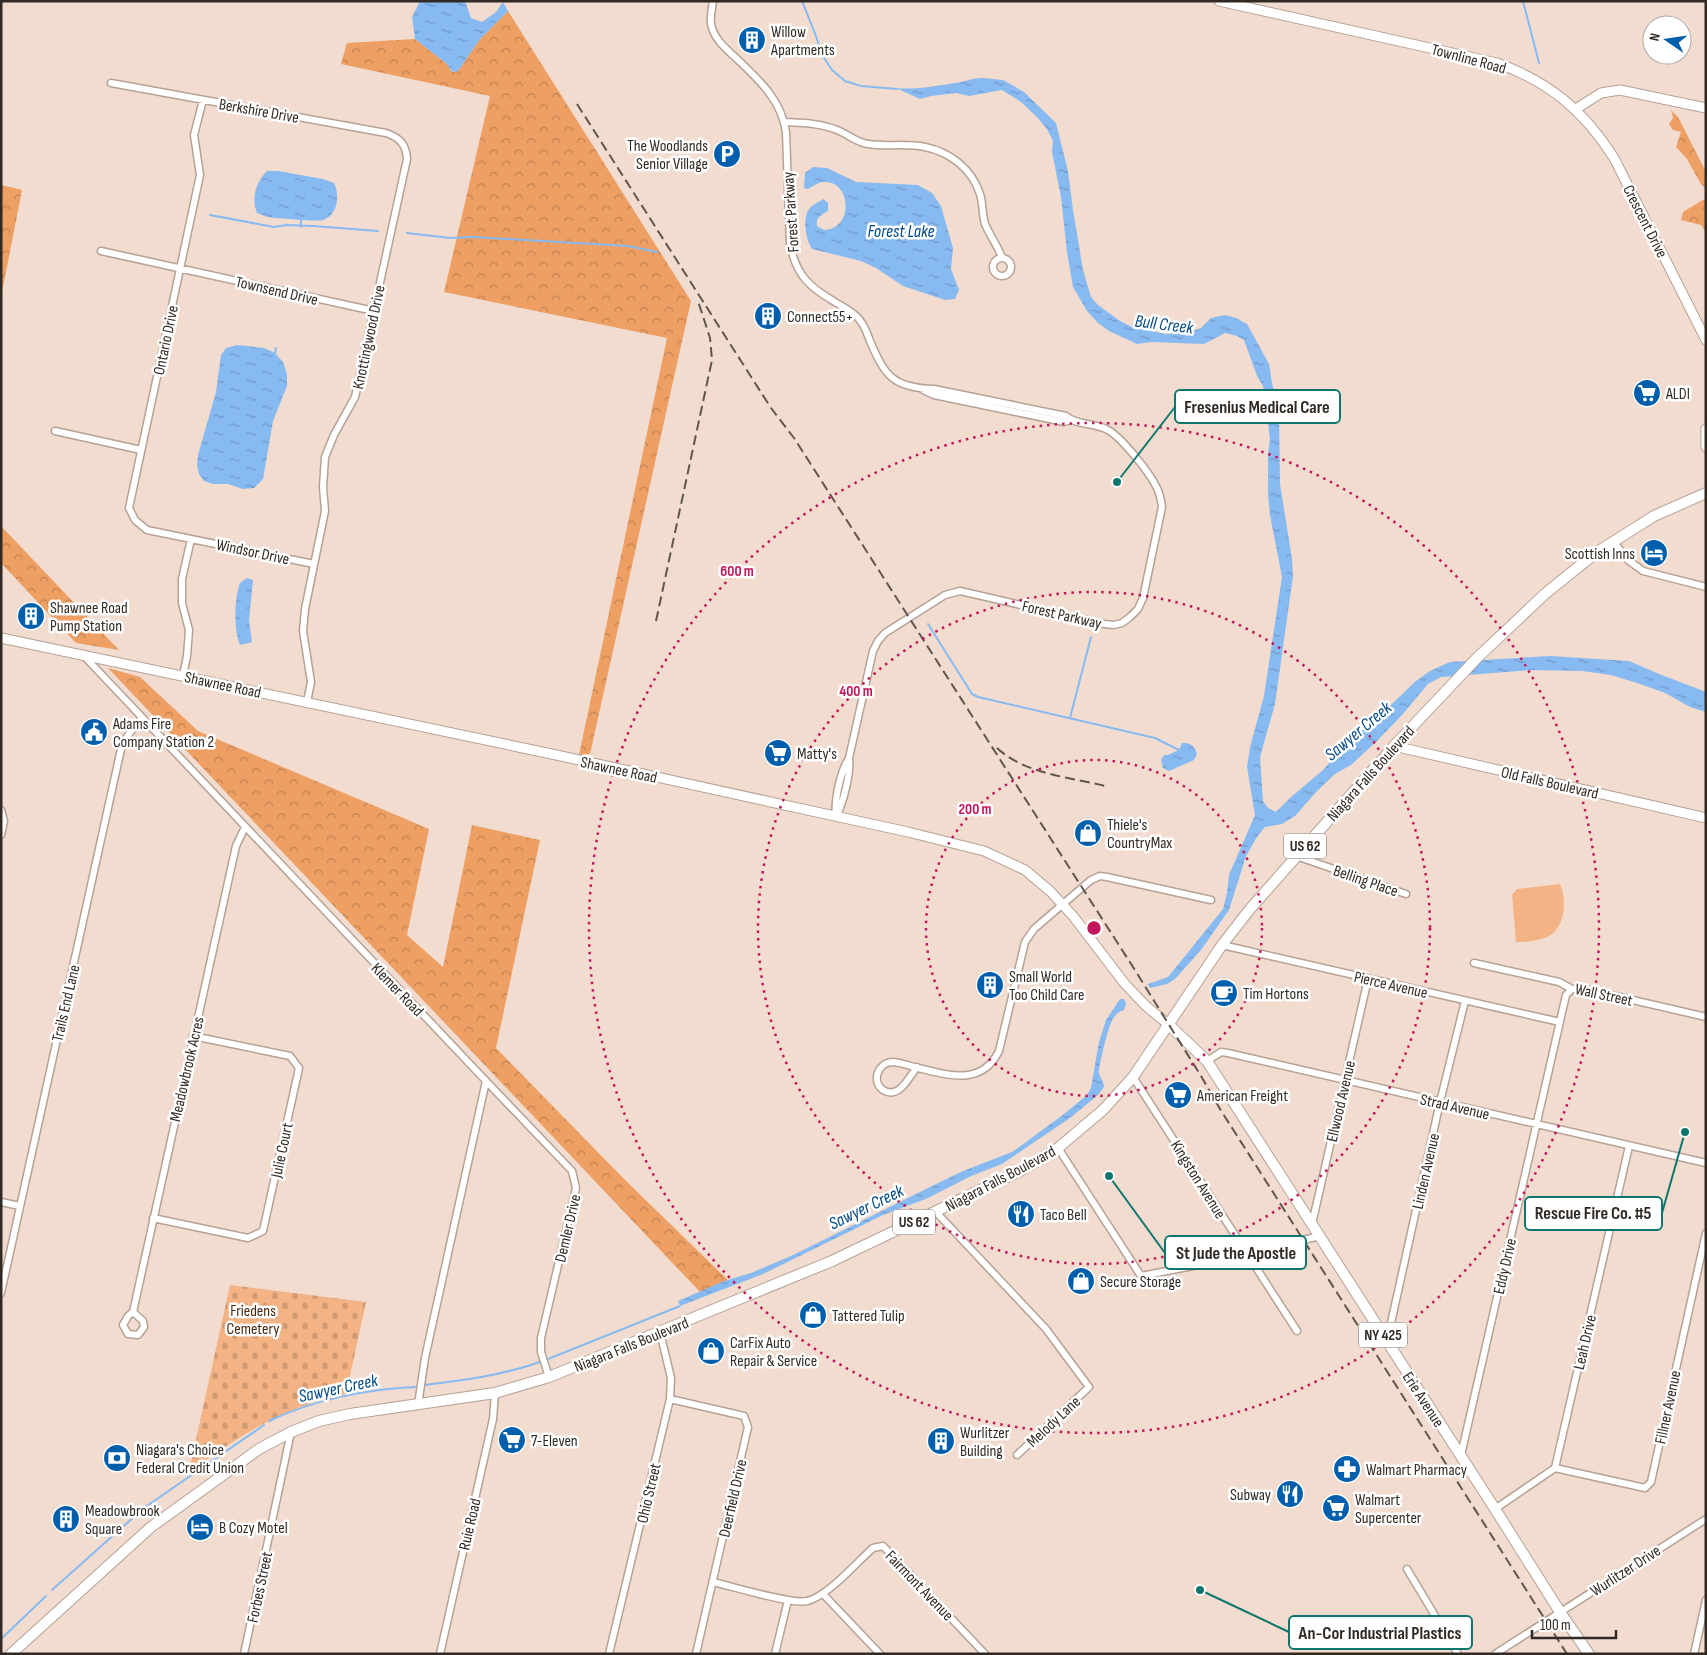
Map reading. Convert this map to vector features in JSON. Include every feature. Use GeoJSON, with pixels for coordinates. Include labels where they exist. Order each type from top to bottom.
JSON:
{"type":"FeatureCollection","features":[{"type":"Feature","properties":{"kind":"main road","name":"Townline Road"},"geometry":{"type":"LineString","coordinates":[[1219,1],[1497,63],[1538,82],[1576,109]]}},
{"type":"Feature","properties":{"kind":"main road"},"geometry":{"type":"LineString","coordinates":[[1576,109],[1601,93],[1620,90],[1706,108]]}},
{"type":"Feature","properties":{"kind":"main road","name":"Crescent Drive"},"geometry":{"type":"LineString","coordinates":[[1576,109],[1600,136],[1614,158],[1706,340]]}},
{"type":"Feature","properties":{"kind":"main road"},"geometry":{"type":"LineString","coordinates":[[1706,429],[1706,447]]}},
{"type":"Feature","properties":{"kind":"main road","name":"Niagara Falls Boulevard"},"geometry":{"type":"LineString","coordinates":[[11,1654],[151,1527],[259,1449],[291,1432],[319,1421],[350,1414],[495,1393],[549,1377],[803,1274],[1020,1171],[1058,1148],[1091,1122],[1133,1077],[1222,946],[1250,909],[1394,746],[1477,658],[1546,593],[1613,540],[1654,516],[1706,493]]}},
{"type":"Feature","properties":{"kind":"main road","name":"Shawnee Road"},"geometry":{"type":"LineString","coordinates":[[1,638],[307,702],[965,845],[992,854],[1025,870],[1045,886],[1062,903],[1125,984],[1146,1006],[1169,1025]]}},
{"type":"Feature","properties":{"kind":"main road","name":"Old Falls Boulevard"},"geometry":{"type":"LineString","coordinates":[[1394,746],[1706,818]]}},
{"type":"Feature","properties":{"kind":"main road","name":"Erie Avenue"},"geometry":{"type":"LineString","coordinates":[[1169,1025],[1183,1036],[1207,1061],[1560,1612],[1589,1654]]}},
{"type":"Feature","properties":{"kind":"street","name":"Forest Parkway"},"geometry":{"type":"LineString","coordinates":[[713,1],[711,24],[716,38],[768,90],[776,102],[784,122],[790,244],[798,272],[813,288],[850,311],[859,319],[879,363],[892,378],[906,386],[934,389],[1048,412],[1066,416],[1070,420],[1100,426],[1115,434],[1154,482],[1162,507],[1143,598],[1138,609],[1126,621],[1114,625],[966,591],[945,595],[885,633],[873,651],[849,758],[844,765],[835,807],[836,816]]}},
{"type":"Feature","properties":{"kind":"street","name":"Berkshire Drive"},"geometry":{"type":"LineString","coordinates":[[110,83],[386,133],[394,136],[404,144]]}},
{"type":"Feature","properties":{"kind":"street","name":"Ontario Drive"},"geometry":{"type":"LineString","coordinates":[[191,539],[147,530],[135,520],[129,508],[200,175],[194,135],[203,100]]}},
{"type":"Feature","properties":{"kind":"street"},"geometry":{"type":"LineString","coordinates":[[784,122],[824,125],[865,144],[926,147],[942,152],[956,160],[977,185],[981,196],[985,224],[999,248],[1002,258]]}},
{"type":"Feature","properties":{"kind":"street","name":"Knottingwood Drive"},"geometry":{"type":"LineString","coordinates":[[307,702],[310,682],[302,631],[325,511],[323,488],[326,456],[334,435],[355,397],[406,159],[404,144]]}},
{"type":"Feature","properties":{"kind":"street","name":"Townsend Drive"},"geometry":{"type":"LineString","coordinates":[[101,251],[374,311]]}},
{"type":"Feature","properties":{"kind":"street"},"geometry":{"type":"LineString","coordinates":[[55,431],[141,450]]}},
{"type":"Feature","properties":{"kind":"street"},"geometry":{"type":"LineString","coordinates":[[183,676],[188,656],[189,630],[182,603],[182,579],[191,539]]}},
{"type":"Feature","properties":{"kind":"street","name":"Windsor Drive"},"geometry":{"type":"LineString","coordinates":[[191,539],[314,564]]}},
{"type":"Feature","properties":{"kind":"street"},"geometry":{"type":"LineString","coordinates":[[1613,540],[1628,560],[1643,571],[1706,587]]}},
{"type":"Feature","properties":{"kind":"street","name":"Klemer Road"},"geometry":{"type":"LineString","coordinates":[[84,655],[486,1081]]}},
{"type":"Feature","properties":{"kind":"street","name":"Trails End Lane"},"geometry":{"type":"LineString","coordinates":[[1,1293],[121,749],[128,734],[142,718]]}},
{"type":"Feature","properties":{"kind":"street"},"geometry":{"type":"LineString","coordinates":[[1,810],[4,821],[1,835]]}},
{"type":"Feature","properties":{"kind":"street","name":"Meadowbrook Acres"},"geometry":{"type":"LineString","coordinates":[[133,1312],[236,846],[245,827]]}},
{"type":"Feature","properties":{"kind":"street","name":"Belling Place"},"geometry":{"type":"LineString","coordinates":[[1296,856],[1406,894]]}},
{"type":"Feature","properties":{"kind":"street"},"geometry":{"type":"LineString","coordinates":[[916,1068],[904,1086],[897,1092],[882,1089],[878,1083],[876,1075],[880,1067],[890,1062],[958,1076],[968,1076],[982,1071],[992,1063],[999,1051],[1025,942],[1034,929],[1091,880],[1100,876],[1210,900]]}},
{"type":"Feature","properties":{"kind":"street","name":"Pierce Avenue"},"geometry":{"type":"LineString","coordinates":[[1222,946],[1560,1022]]}},
{"type":"Feature","properties":{"kind":"street","name":"Wall Street"},"geometry":{"type":"LineString","coordinates":[[1474,963],[1559,982],[1572,989],[1585,990],[1706,1017]]}},
{"type":"Feature","properties":{"kind":"street","name":"Ellwood Avenue"},"geometry":{"type":"LineString","coordinates":[[1312,1224],[1368,979]]}},
{"type":"Feature","properties":{"kind":"street","name":"Eddy Drive"},"geometry":{"type":"LineString","coordinates":[[1461,1456],[1566,995],[1572,989]]}},
{"type":"Feature","properties":{"kind":"street","name":"Linden Avenue"},"geometry":{"type":"LineString","coordinates":[[1387,1341],[1440,1102],[1465,1001]]}},
{"type":"Feature","properties":{"kind":"street","name":"Julie Court"},"geometry":{"type":"LineString","coordinates":[[153,1218],[248,1238],[263,1232],[299,1068],[290,1056],[193,1036]]}},
{"type":"Feature","properties":{"kind":"street","name":"Strad Avenue"},"geometry":{"type":"LineString","coordinates":[[1207,1061],[1221,1052],[1706,1163]]}},
{"type":"Feature","properties":{"kind":"street","name":"Kingston Avenue"},"geometry":{"type":"LineString","coordinates":[[1133,1077],[1297,1331]]}},
{"type":"Feature","properties":{"kind":"street"},"geometry":{"type":"LineString","coordinates":[[418,1405],[425,1358],[486,1081]]}},
{"type":"Feature","properties":{"kind":"street","name":"Demler Drive"},"geometry":{"type":"LineString","coordinates":[[486,1081],[572,1171],[576,1188],[541,1338],[541,1352],[549,1377]]}},
{"type":"Feature","properties":{"kind":"street","name":"Leah Drive"},"geometry":{"type":"LineString","coordinates":[[1555,1468],[1629,1146]]}},
{"type":"Feature","properties":{"kind":"street"},"geometry":{"type":"LineString","coordinates":[[1058,1148],[1141,1276],[1193,1266],[1320,1236]]}},
{"type":"Feature","properties":{"kind":"street"},"geometry":{"type":"LineString","coordinates":[[1,1202],[20,1206]]}},
{"type":"Feature","properties":{"kind":"street","name":"Melody Lane"},"geometry":{"type":"LineString","coordinates":[[936,1212],[1046,1329],[1089,1387],[1016,1454]]}},
{"type":"Feature","properties":{"kind":"street","name":"Fillner Avenue"},"geometry":{"type":"LineString","coordinates":[[1555,1468],[1645,1488],[1651,1482],[1706,1233]]}},
{"type":"Feature","properties":{"kind":"street","name":"Ohio Street"},"geometry":{"type":"LineString","coordinates":[[610,1654],[670,1399],[672,1378],[660,1332]]}},
{"type":"Feature","properties":{"kind":"street","name":"Ruie Road"},"geometry":{"type":"LineString","coordinates":[[440,1654],[493,1419],[495,1393]]}},
{"type":"Feature","properties":{"kind":"street","name":"Deerfield Drive"},"geometry":{"type":"LineString","coordinates":[[670,1399],[744,1416],[748,1427],[696,1654]]}},
{"type":"Feature","properties":{"kind":"street","name":"Forbes Street"},"geometry":{"type":"LineString","coordinates":[[244,1654],[291,1432]]}},
{"type":"Feature","properties":{"kind":"street"},"geometry":{"type":"LineString","coordinates":[[1495,1509],[1555,1468]]}},
{"type":"Feature","properties":{"kind":"street","name":"Wurlitzer Drive"},"geometry":{"type":"LineString","coordinates":[[1495,1654],[1705,1519]]}},
{"type":"Feature","properties":{"kind":"street","name":"Fairmont Avenue"},"geometry":{"type":"LineString","coordinates":[[713,1582],[788,1600],[806,1602],[823,1594],[873,1548],[883,1546],[985,1654]]}},
{"type":"Feature","properties":{"kind":"street"},"geometry":{"type":"LineString","coordinates":[[1407,1569],[1458,1654]]}},
{"type":"Feature","properties":{"kind":"street"},"geometry":{"type":"LineString","coordinates":[[823,1594],[875,1652]]}},
{"type":"Feature","properties":{"kind":"street"},"geometry":{"type":"LineString","coordinates":[[775,1654],[788,1600]]}},
{"type":"Feature","properties":{"kind":"street"},"geometry":{"type":"LineString","coordinates":[[1694,1654],[1706,1600]]}},
{"type":"Feature","properties":{"kind":"green space"},"geometry":{"type":"Polygon","coordinates":[[[508,11],[691,301],[590,754],[579,755],[667,338],[444,292],[490,96],[341,64],[347,43],[415,39],[447,64],[452,72],[458,71],[480,39],[508,11]]]}},
{"type":"Feature","properties":{"kind":"green space"},"geometry":{"type":"Polygon","coordinates":[[[1671,110],[1678,117],[1706,172],[1706,189],[1701,184],[1687,159],[1676,147],[1681,132],[1673,130],[1669,124],[1673,118],[1671,110]]]}},
{"type":"Feature","properties":{"kind":"green space"},"geometry":{"type":"Polygon","coordinates":[[[1,185],[22,190],[1,297],[1,185]]]}},
{"type":"Feature","properties":{"kind":"green space"},"geometry":{"type":"Polygon","coordinates":[[[1706,198],[1706,232],[1701,225],[1681,220],[1683,212],[1706,198]]]}},
{"type":"Feature","properties":{"kind":"green space"},"geometry":{"type":"Polygon","coordinates":[[[1,523],[2,527],[119,650],[76,643],[1,563],[1,523]]]}},
{"type":"Feature","properties":{"kind":"green space"},"geometry":{"type":"Polygon","coordinates":[[[108,668],[140,677],[198,731],[429,829],[407,935],[443,967],[472,825],[540,840],[496,1048],[626,1181],[730,1282],[701,1293],[108,668]]]}},
{"type":"Feature","properties":{"kind":"green space"},"geometry":{"type":"Polygon","coordinates":[[[1560,884],[1564,909],[1558,927],[1551,935],[1541,939],[1516,942],[1512,895],[1517,889],[1560,884]]]}},
{"type":"Feature","properties":{"kind":"green space","name":"Friedens Cemetery"},"geometry":{"type":"Polygon","coordinates":[[[230,1285],[366,1302],[346,1394],[323,1399],[282,1414],[245,1434],[189,1471],[230,1285]]]}},
{"type":"Feature","properties":{"kind":"water"},"geometry":{"type":"Polygon","coordinates":[[[420,1],[465,1],[471,18],[482,22],[496,12],[503,2],[508,11],[480,39],[458,71],[452,72],[447,64],[415,39],[412,17],[420,1]]]}},
{"type":"Feature","properties":{"kind":"water"},"geometry":{"type":"Polygon","coordinates":[[[982,78],[1003,80],[1024,92],[1056,123],[1068,171],[1083,270],[1091,297],[1098,305],[1132,327],[1166,334],[1190,332],[1201,328],[1211,318],[1225,315],[1236,318],[1247,324],[1269,364],[1279,411],[1280,484],[1293,576],[1275,704],[1260,757],[1263,801],[1268,808],[1276,812],[1323,770],[1352,737],[1371,724],[1416,681],[1430,671],[1450,662],[1550,656],[1629,661],[1706,692],[1706,712],[1690,707],[1665,693],[1640,684],[1611,675],[1582,671],[1531,670],[1441,677],[1428,684],[1378,740],[1351,765],[1335,774],[1295,816],[1282,824],[1265,827],[1246,856],[1229,910],[1201,950],[1175,979],[1167,984],[1150,988],[1148,984],[1168,977],[1223,909],[1229,875],[1255,815],[1247,767],[1250,747],[1264,696],[1282,577],[1270,515],[1268,454],[1270,439],[1263,386],[1257,376],[1244,340],[1237,336],[1225,333],[1204,344],[1151,342],[1137,344],[1109,331],[1087,311],[1073,287],[1061,197],[1052,152],[1053,141],[1047,129],[1021,102],[1002,90],[969,96],[956,93],[920,99],[896,88],[926,87],[982,78]]]}},
{"type":"Feature","properties":{"kind":"water","name":"Forest Lake"},"geometry":{"type":"Polygon","coordinates":[[[813,167],[827,168],[856,182],[918,185],[932,193],[941,206],[953,248],[951,269],[959,290],[955,299],[945,300],[903,286],[876,268],[861,261],[812,249],[806,229],[806,218],[809,209],[823,199],[828,203],[828,211],[821,215],[817,221],[817,226],[824,230],[833,228],[840,222],[846,206],[841,190],[835,184],[824,182],[808,189],[804,188],[805,173],[813,167]]]}},
{"type":"Feature","properties":{"kind":"water"},"geometry":{"type":"Polygon","coordinates":[[[267,171],[278,171],[323,179],[334,183],[337,198],[332,214],[323,220],[313,221],[268,217],[257,213],[254,202],[257,185],[267,171]]]}},
{"type":"Feature","properties":{"kind":"water"},"geometry":{"type":"Polygon","coordinates":[[[237,345],[264,348],[275,353],[283,362],[287,374],[287,386],[273,421],[263,479],[254,488],[243,489],[228,484],[213,484],[204,481],[199,474],[197,465],[198,455],[216,392],[221,355],[226,348],[237,345]]]}},
{"type":"Feature","properties":{"kind":"water"},"geometry":{"type":"Polygon","coordinates":[[[247,578],[253,580],[249,620],[252,642],[240,645],[235,617],[236,600],[242,581],[247,578]]]}},
{"type":"Feature","properties":{"kind":"water"},"geometry":{"type":"Polygon","coordinates":[[[1182,743],[1190,744],[1193,747],[1197,754],[1194,760],[1169,771],[1163,768],[1161,760],[1164,755],[1179,750],[1182,743]]]}},
{"type":"Feature","properties":{"kind":"water"},"geometry":{"type":"Polygon","coordinates":[[[1120,999],[1124,999],[1126,1004],[1124,1010],[1113,1018],[1100,1064],[1099,1073],[1104,1087],[1098,1095],[1070,1118],[1002,1164],[971,1176],[928,1198],[883,1215],[763,1274],[680,1306],[678,1301],[724,1281],[751,1273],[791,1256],[963,1171],[1012,1152],[1087,1095],[1091,1088],[1099,1042],[1106,1020],[1120,999]]]}},
{"type":"Feature","properties":{"kind":"waterway","name":"Bull Creek"},"geometry":{"type":"LineString","coordinates":[[802,1],[822,55],[832,70],[845,81],[861,86],[897,89]]}},
{"type":"Feature","properties":{"kind":"waterway"},"geometry":{"type":"LineString","coordinates":[[1523,1],[1539,63]]}},
{"type":"Feature","properties":{"kind":"waterway"},"geometry":{"type":"LineString","coordinates":[[210,215],[274,227],[286,225],[313,226],[378,231]]}},
{"type":"Feature","properties":{"kind":"waterway"},"geometry":{"type":"LineString","coordinates":[[301,219],[301,227]]}},
{"type":"Feature","properties":{"kind":"waterway"},"geometry":{"type":"LineString","coordinates":[[407,233],[450,238],[473,237],[628,246],[657,252]]}},
{"type":"Feature","properties":{"kind":"waterway"},"geometry":{"type":"LineString","coordinates":[[275,353],[276,348]]}},
{"type":"Feature","properties":{"kind":"waterway"},"geometry":{"type":"LineString","coordinates":[[928,624],[972,694],[978,697],[1155,738],[1179,750]]}},
{"type":"Feature","properties":{"kind":"waterway"},"geometry":{"type":"LineString","coordinates":[[1070,718],[1091,637]]}},
{"type":"Feature","properties":{"kind":"waterway","name":"Sawyer Creek"},"geometry":{"type":"LineString","coordinates":[[548,1359],[680,1306]]}},
{"type":"Feature","properties":{"kind":"waterway","name":"Sawyer Creek"},"geometry":{"type":"LineString","coordinates":[[425,1385],[498,1374],[540,1362]]}},
{"type":"Feature","properties":{"kind":"waterway","name":"Sawyer Creek"},"geometry":{"type":"LineString","coordinates":[[269,1421],[303,1407],[340,1397],[378,1390],[415,1387]]}},
{"type":"Feature","properties":{"kind":"waterway","name":"Sawyer Creek"},"geometry":{"type":"LineString","coordinates":[[141,1510],[264,1425]]}},
{"type":"Feature","properties":{"kind":"waterway","name":"Sawyer Creek"},"geometry":{"type":"LineString","coordinates":[[52,1590],[135,1516]]}},
{"type":"Feature","properties":{"kind":"waterway","name":"Sawyer Creek"},"geometry":{"type":"LineString","coordinates":[[1,1639],[46,1596]]}},
{"type":"Feature","properties":{"kind":"railway"},"geometry":{"type":"LineString","coordinates":[[577,104],[771,408],[794,438],[1133,967],[1220,1109],[1567,1654]]}},
{"type":"Feature","properties":{"kind":"railway"},"geometry":{"type":"LineString","coordinates":[[656,621],[712,360],[710,338],[698,301]]}},
{"type":"Feature","properties":{"kind":"railway"},"geometry":{"type":"LineString","coordinates":[[997,748],[1008,757],[1034,769],[1105,786]]}},
{"type":"Feature","properties":{"kind":"place","name":"Willow Apartments"},"geometry":{"type":"Point","coordinates":[752,40]}},
{"type":"Feature","properties":{"kind":"place","name":"The Woodlands Senior Village"},"geometry":{"type":"Point","coordinates":[727,154]}},
{"type":"Feature","properties":{"kind":"place","name":"Connect55+"},"geometry":{"type":"Point","coordinates":[768,316]}},
{"type":"Feature","properties":{"kind":"place","name":"ALDI"},"geometry":{"type":"Point","coordinates":[1647,393]}},
{"type":"Feature","properties":{"kind":"place","name":"Fresenius Medical Care"},"geometry":{"type":"Point","coordinates":[1117,482]}},
{"type":"Feature","properties":{"kind":"place","name":"Scottish Inns"},"geometry":{"type":"Point","coordinates":[1654,553]}},
{"type":"Feature","properties":{"kind":"place","name":"Shawnee Road Pump Station"},"geometry":{"type":"Point","coordinates":[31,616]}},
{"type":"Feature","properties":{"kind":"place","name":"Adams Fire Company Station 2"},"geometry":{"type":"Point","coordinates":[94,732]}},
{"type":"Feature","properties":{"kind":"place","name":"Matty's"},"geometry":{"type":"Point","coordinates":[778,753]}},
{"type":"Feature","properties":{"kind":"place","name":"Thiele's CountryMax"},"geometry":{"type":"Point","coordinates":[1088,833]}},
{"type":"Feature","properties":{"kind":"place","name":"Small World Too Child Care"},"geometry":{"type":"Point","coordinates":[990,985]}},
{"type":"Feature","properties":{"kind":"place","name":"Tim Hortons"},"geometry":{"type":"Point","coordinates":[1224,993]}},
{"type":"Feature","properties":{"kind":"place","name":"American Freight"},"geometry":{"type":"Point","coordinates":[1178,1095]}},
{"type":"Feature","properties":{"kind":"place","name":"Rescue Fire Co. #5"},"geometry":{"type":"Point","coordinates":[1685,1132]}},
{"type":"Feature","properties":{"kind":"place","name":"St Jude the Apostle"},"geometry":{"type":"Point","coordinates":[1109,1176]}},
{"type":"Feature","properties":{"kind":"place","name":"Taco Bell"},"geometry":{"type":"Point","coordinates":[1021,1214]}},
{"type":"Feature","properties":{"kind":"place","name":"Secure Storage"},"geometry":{"type":"Point","coordinates":[1081,1281]}},
{"type":"Feature","properties":{"kind":"place","name":"Tattered Tulip"},"geometry":{"type":"Point","coordinates":[813,1315]}},
{"type":"Feature","properties":{"kind":"place","name":"CarFix Auto Repair & Service"},"geometry":{"type":"Point","coordinates":[711,1351]}},
{"type":"Feature","properties":{"kind":"place","name":"7-Eleven"},"geometry":{"type":"Point","coordinates":[512,1440]}},
{"type":"Feature","properties":{"kind":"place","name":"Wurlitzer Building"},"geometry":{"type":"Point","coordinates":[941,1441]}},
{"type":"Feature","properties":{"kind":"place","name":"Niagara's Choice Federal Credit Union"},"geometry":{"type":"Point","coordinates":[117,1458]}},
{"type":"Feature","properties":{"kind":"place","name":"Walmart Pharmacy"},"geometry":{"type":"Point","coordinates":[1347,1469]}},
{"type":"Feature","properties":{"kind":"place","name":"Subway"},"geometry":{"type":"Point","coordinates":[1290,1494]}},
{"type":"Feature","properties":{"kind":"place","name":"Walmart Supercenter"},"geometry":{"type":"Point","coordinates":[1336,1508]}},
{"type":"Feature","properties":{"kind":"place","name":"Meadowbrook Square"},"geometry":{"type":"Point","coordinates":[66,1519]}},
{"type":"Feature","properties":{"kind":"place","name":"B Cozy Motel"},"geometry":{"type":"Point","coordinates":[200,1527]}},
{"type":"Feature","properties":{"kind":"place","name":"An-Cor Industrial Plastics"},"geometry":{"type":"Point","coordinates":[1200,1590]}}]}
